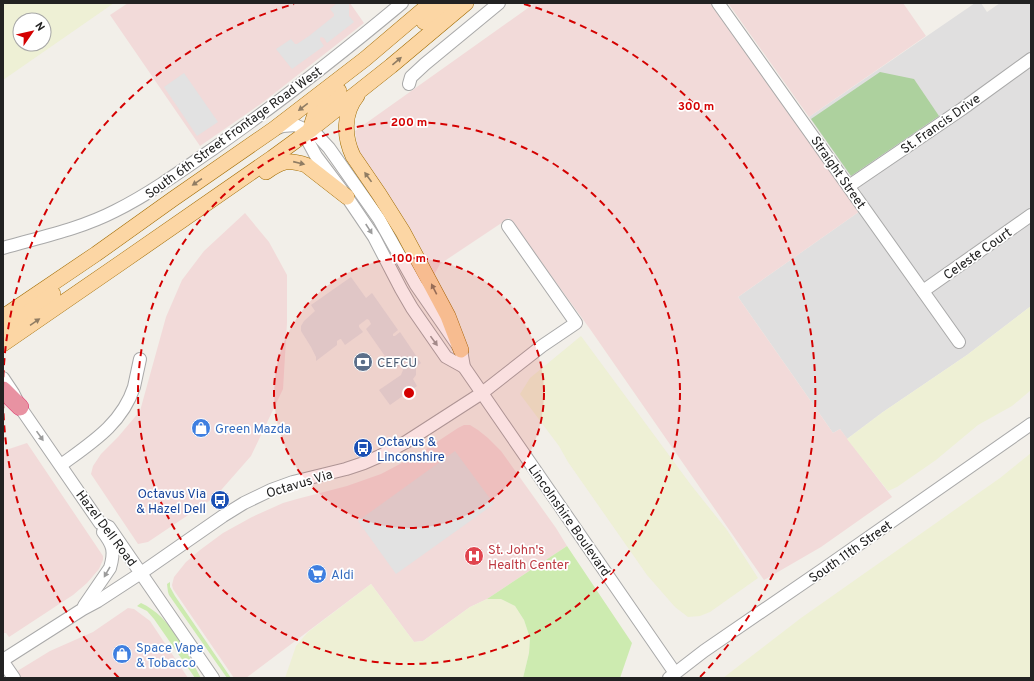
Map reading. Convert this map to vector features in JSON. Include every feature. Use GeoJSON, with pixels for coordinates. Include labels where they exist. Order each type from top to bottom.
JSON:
{"type":"FeatureCollection","features":[{"type":"Feature","properties":{"kind":"highway"},"geometry":{"type":"LineString","coordinates":[[3,390],[20,407]]}},
{"type":"Feature","properties":{"kind":"main road"},"geometry":{"type":"LineString","coordinates":[[3,317],[96,254],[172,199],[274,129],[365,58],[431,3]]}},
{"type":"Feature","properties":{"kind":"main road"},"geometry":{"type":"LineString","coordinates":[[309,131],[315,114],[326,102],[446,3]]}},
{"type":"Feature","properties":{"kind":"main road"},"geometry":{"type":"LineString","coordinates":[[3,344],[309,131],[367,86],[466,3]]}},
{"type":"Feature","properties":{"kind":"main road"},"geometry":{"type":"LineString","coordinates":[[367,86],[354,100],[349,109],[346,126],[349,147],[353,156],[394,216],[422,266],[448,316],[461,350]]}},
{"type":"Feature","properties":{"kind":"main road"},"geometry":{"type":"LineString","coordinates":[[122,262],[155,248],[277,164],[288,161],[299,162],[306,165],[347,196]]}},
{"type":"Feature","properties":{"kind":"main road"},"geometry":{"type":"LineString","coordinates":[[3,306],[62,268],[96,254]]}},
{"type":"Feature","properties":{"kind":"main road"},"geometry":{"type":"LineString","coordinates":[[3,331],[70,282],[96,254]]}},
{"type":"Feature","properties":{"kind":"street","name":"South 6th Street Frontage Road West"},"geometry":{"type":"LineString","coordinates":[[3,248],[77,228],[115,211],[143,196],[228,139],[347,49],[402,3]]}},
{"type":"Feature","properties":{"kind":"street"},"geometry":{"type":"LineString","coordinates":[[409,84],[411,77],[425,64],[499,3]]}},
{"type":"Feature","properties":{"kind":"street","name":"Straight Street"},"geometry":{"type":"LineString","coordinates":[[718,3],[959,342]]}},
{"type":"Feature","properties":{"kind":"street","name":"St. Francis Drive"},"geometry":{"type":"LineString","coordinates":[[849,186],[962,109],[1031,59]]}},
{"type":"Feature","properties":{"kind":"street","name":"Lincolnshire Boulevard"},"geometry":{"type":"LineString","coordinates":[[274,129],[283,126],[295,125],[317,135],[328,148],[379,219],[416,285],[461,350],[464,367],[672,675]]}},
{"type":"Feature","properties":{"kind":"street","name":"Lincolnshire Boulevard"},"geometry":{"type":"LineString","coordinates":[[309,131],[309,143],[316,156],[347,196],[374,237],[401,289],[428,332],[446,357],[464,367]]}},
{"type":"Feature","properties":{"kind":"street","name":"Celeste Court"},"geometry":{"type":"LineString","coordinates":[[923,291],[1031,215]]}},
{"type":"Feature","properties":{"kind":"street","name":"Octavus Via"},"geometry":{"type":"LineString","coordinates":[[3,661],[82,609],[98,601],[142,573],[244,503],[271,490],[293,482],[346,469],[380,456],[406,442],[482,393],[542,346],[576,323],[508,226]]}},
{"type":"Feature","properties":{"kind":"street"},"geometry":{"type":"LineString","coordinates":[[61,465],[98,438],[117,418],[127,403],[134,387],[140,359]]}},
{"type":"Feature","properties":{"kind":"street","name":"Hazel Dell Road"},"geometry":{"type":"LineString","coordinates":[[3,378],[20,407],[100,523],[109,527],[214,678]]}},
{"type":"Feature","properties":{"kind":"street","name":"South 11th Street"},"geometry":{"type":"LineString","coordinates":[[672,675],[704,651],[1031,424]]}},
{"type":"Feature","properties":{"kind":"street"},"geometry":{"type":"LineString","coordinates":[[82,609],[112,563],[112,548],[102,530],[100,523]]}},
{"type":"Feature","properties":{"kind":"street"},"geometry":{"type":"LineString","coordinates":[[3,661],[14,678]]}},
{"type":"Feature","properties":{"kind":"shaded area"},"geometry":{"type":"Polygon","coordinates":[[[128,3],[350,3],[364,23],[262,103],[200,146],[110,15],[128,3]]]}},
{"type":"Feature","properties":{"kind":"shaded area"},"geometry":{"type":"Polygon","coordinates":[[[337,3],[349,3],[349,16],[354,22],[327,43],[324,38],[321,37],[320,40],[324,46],[292,69],[276,49],[291,39],[295,44],[297,44],[309,36],[334,16],[330,9],[337,3]]]}},
{"type":"Feature","properties":{"kind":"shaded area"},"geometry":{"type":"Polygon","coordinates":[[[535,3],[710,3],[860,211],[738,297],[833,433],[840,429],[892,497],[821,547],[764,580],[590,329],[509,218],[440,264],[434,275],[360,154],[355,131],[535,3]]]}},
{"type":"Feature","properties":{"kind":"shaded area"},"geometry":{"type":"Polygon","coordinates":[[[728,3],[903,3],[926,36],[809,117],[728,3]]]}},
{"type":"Feature","properties":{"kind":"shaded area"},"geometry":{"type":"Polygon","coordinates":[[[975,3],[981,3],[987,12],[1000,3],[1031,3],[1031,306],[967,355],[883,412],[847,439],[840,429],[833,433],[738,297],[860,211],[862,193],[809,117],[975,3]]]}},
{"type":"Feature","properties":{"kind":"shaded area"},"geometry":{"type":"Polygon","coordinates":[[[184,73],[218,122],[197,136],[164,87],[184,73]]]}},
{"type":"Feature","properties":{"kind":"shaded area"},"geometry":{"type":"Polygon","coordinates":[[[245,213],[269,242],[287,275],[287,323],[283,389],[251,456],[215,497],[148,542],[138,544],[91,474],[93,466],[101,454],[140,411],[166,317],[182,280],[204,251],[245,213]]]}},
{"type":"Feature","properties":{"kind":"shaded area"},"geometry":{"type":"Polygon","coordinates":[[[351,277],[366,298],[372,293],[398,330],[393,334],[393,336],[400,332],[421,363],[416,367],[416,375],[413,379],[417,386],[390,405],[379,390],[401,375],[403,370],[401,366],[394,369],[366,329],[371,324],[369,320],[367,319],[359,325],[363,332],[345,345],[340,339],[337,341],[337,345],[316,361],[316,357],[311,347],[301,331],[301,326],[304,321],[315,311],[311,305],[351,277]]]}},
{"type":"Feature","properties":{"kind":"shaded area"},"geometry":{"type":"Polygon","coordinates":[[[464,425],[470,425],[478,430],[501,451],[556,528],[567,546],[487,599],[470,607],[423,641],[414,642],[371,584],[246,678],[234,678],[173,589],[172,585],[174,577],[186,562],[223,533],[252,517],[283,503],[347,486],[381,474],[417,455],[464,425]]]}},
{"type":"Feature","properties":{"kind":"shaded area"},"geometry":{"type":"Polygon","coordinates":[[[27,443],[103,556],[103,560],[99,569],[87,583],[73,595],[9,637],[6,633],[3,633],[3,451],[27,443]]]}},
{"type":"Feature","properties":{"kind":"shaded area"},"geometry":{"type":"Polygon","coordinates":[[[455,451],[494,504],[396,574],[358,521],[455,451]]]}},
{"type":"Feature","properties":{"kind":"shaded area"},"geometry":{"type":"Polygon","coordinates":[[[128,608],[134,609],[150,621],[188,678],[6,678],[50,651],[93,632],[128,608]]]}},
{"type":"Feature","properties":{"kind":"green space"},"geometry":{"type":"Polygon","coordinates":[[[3,3],[114,3],[52,46],[52,12],[12,12],[12,52],[43,52],[3,80],[3,3]]]}},
{"type":"Feature","properties":{"kind":"green space"},"geometry":{"type":"Polygon","coordinates":[[[880,72],[914,79],[939,116],[851,176],[811,119],[880,72]]]}},
{"type":"Feature","properties":{"kind":"green space"},"geometry":{"type":"Polygon","coordinates":[[[1031,306],[1031,390],[1012,406],[978,425],[936,460],[897,487],[888,491],[847,439],[883,412],[967,355],[1031,306]]]}},
{"type":"Feature","properties":{"kind":"green space"},"geometry":{"type":"Polygon","coordinates":[[[581,336],[691,485],[727,530],[758,578],[710,612],[700,616],[688,617],[675,607],[647,575],[568,462],[559,446],[520,394],[530,378],[581,336]]]}},
{"type":"Feature","properties":{"kind":"green space"},"geometry":{"type":"Polygon","coordinates":[[[1031,453],[1031,678],[723,678],[801,618],[1000,478],[1031,453]]]}},
{"type":"Feature","properties":{"kind":"green space"},"geometry":{"type":"Polygon","coordinates":[[[567,546],[632,643],[620,678],[523,678],[529,653],[530,638],[524,620],[515,606],[501,599],[487,599],[567,546]]]}},
{"type":"Feature","properties":{"kind":"green space"},"geometry":{"type":"Polygon","coordinates":[[[170,582],[170,587],[175,596],[231,678],[227,678],[169,595],[167,584],[170,582]]]}},
{"type":"Feature","properties":{"kind":"green space"},"geometry":{"type":"Polygon","coordinates":[[[371,584],[414,642],[423,641],[470,607],[487,599],[501,599],[515,606],[524,620],[530,638],[529,653],[523,678],[285,678],[296,646],[308,632],[371,584]]]}},
{"type":"Feature","properties":{"kind":"green space"},"geometry":{"type":"Polygon","coordinates":[[[141,603],[152,609],[161,617],[177,636],[201,678],[195,678],[154,619],[147,611],[137,606],[141,603]]]}},
{"type":"Feature","properties":{"kind":"place","name":"CEFCU"},"geometry":{"type":"Point","coordinates":[363,362]}},
{"type":"Feature","properties":{"kind":"place","name":"Green Mazda"},"geometry":{"type":"Point","coordinates":[201,428]}},
{"type":"Feature","properties":{"kind":"place","name":"Octavus & Linconshire"},"geometry":{"type":"Point","coordinates":[363,448]}},
{"type":"Feature","properties":{"kind":"place","name":"Octavus Via & Hazel Dell"},"geometry":{"type":"Point","coordinates":[220,500]}},
{"type":"Feature","properties":{"kind":"place","name":"St. John's Health Center"},"geometry":{"type":"Point","coordinates":[474,556]}},
{"type":"Feature","properties":{"kind":"place","name":"Aldi"},"geometry":{"type":"Point","coordinates":[317,574]}},
{"type":"Feature","properties":{"kind":"place","name":"Space Vape & Tobacco"},"geometry":{"type":"Point","coordinates":[122,654]}}]}
